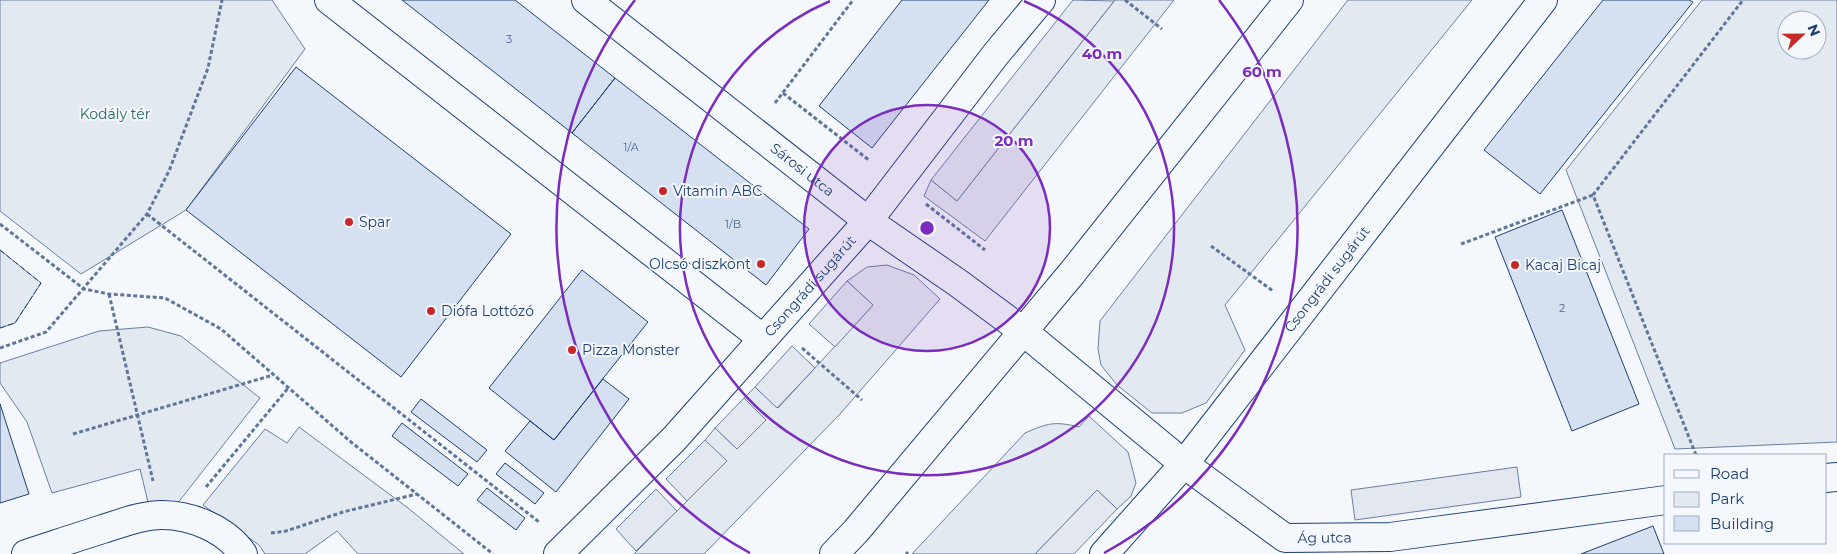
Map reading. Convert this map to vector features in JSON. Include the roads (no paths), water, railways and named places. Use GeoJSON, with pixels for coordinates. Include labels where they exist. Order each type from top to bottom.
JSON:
{"type":"FeatureCollection","features":[{"type":"Feature","properties":{"kind":"street"},"geometry":{"type":"LineString","coordinates":[[329,0],[769,332]]}},
{"type":"Feature","properties":{"kind":"street","name":"Sárosi utca"},"geometry":{"type":"LineString","coordinates":[[586,0],[868,221],[958,283],[1024,332]]}},
{"type":"Feature","properties":{"kind":"street","name":"Csongrádi sugárút"},"geometry":{"type":"LineString","coordinates":[[558,554],[674,439],[868,221],[996,54],[1040,0]]}},
{"type":"Feature","properties":{"kind":"street"},"geometry":{"type":"LineString","coordinates":[[834,554],[856,531],[946,422],[1024,332],[1289,0]]}},
{"type":"Feature","properties":{"kind":"street","name":"Csongrádi sugárút"},"geometry":{"type":"LineString","coordinates":[[1104,554],[1184,464],[1543,0]]}},
{"type":"Feature","properties":{"kind":"street","name":"Ág utca"},"geometry":{"type":"LineString","coordinates":[[1024,332],[1184,464],[1285,538],[1390,537],[1664,500]]}},
{"type":"Feature","properties":{"kind":"street"},"geometry":{"type":"LineString","coordinates":[[26,554],[138,518],[171,516],[208,526],[221,534],[242,554]]}},
{"type":"Feature","properties":{"kind":"place","name":"Vitamin ABC"},"geometry":{"type":"Point","coordinates":[663,191]}},
{"type":"Feature","properties":{"kind":"place","name":"Spar"},"geometry":{"type":"Point","coordinates":[349,222]}},
{"type":"Feature","properties":{"kind":"place","name":"Olcsó diszkont"},"geometry":{"type":"Point","coordinates":[761,264]}},
{"type":"Feature","properties":{"kind":"place","name":"Kacaj Bicaj"},"geometry":{"type":"Point","coordinates":[1515,265]}},
{"type":"Feature","properties":{"kind":"place","name":"Diófa Lottózó"},"geometry":{"type":"Point","coordinates":[431,311]}},
{"type":"Feature","properties":{"kind":"place","name":"Pizza Monster"},"geometry":{"type":"Point","coordinates":[572,350]}},
{"type":"Feature","properties":{"kind":"park label","name":"Kodály tér"},"geometry":{"type":"Point","coordinates":[115,114]}}]}
